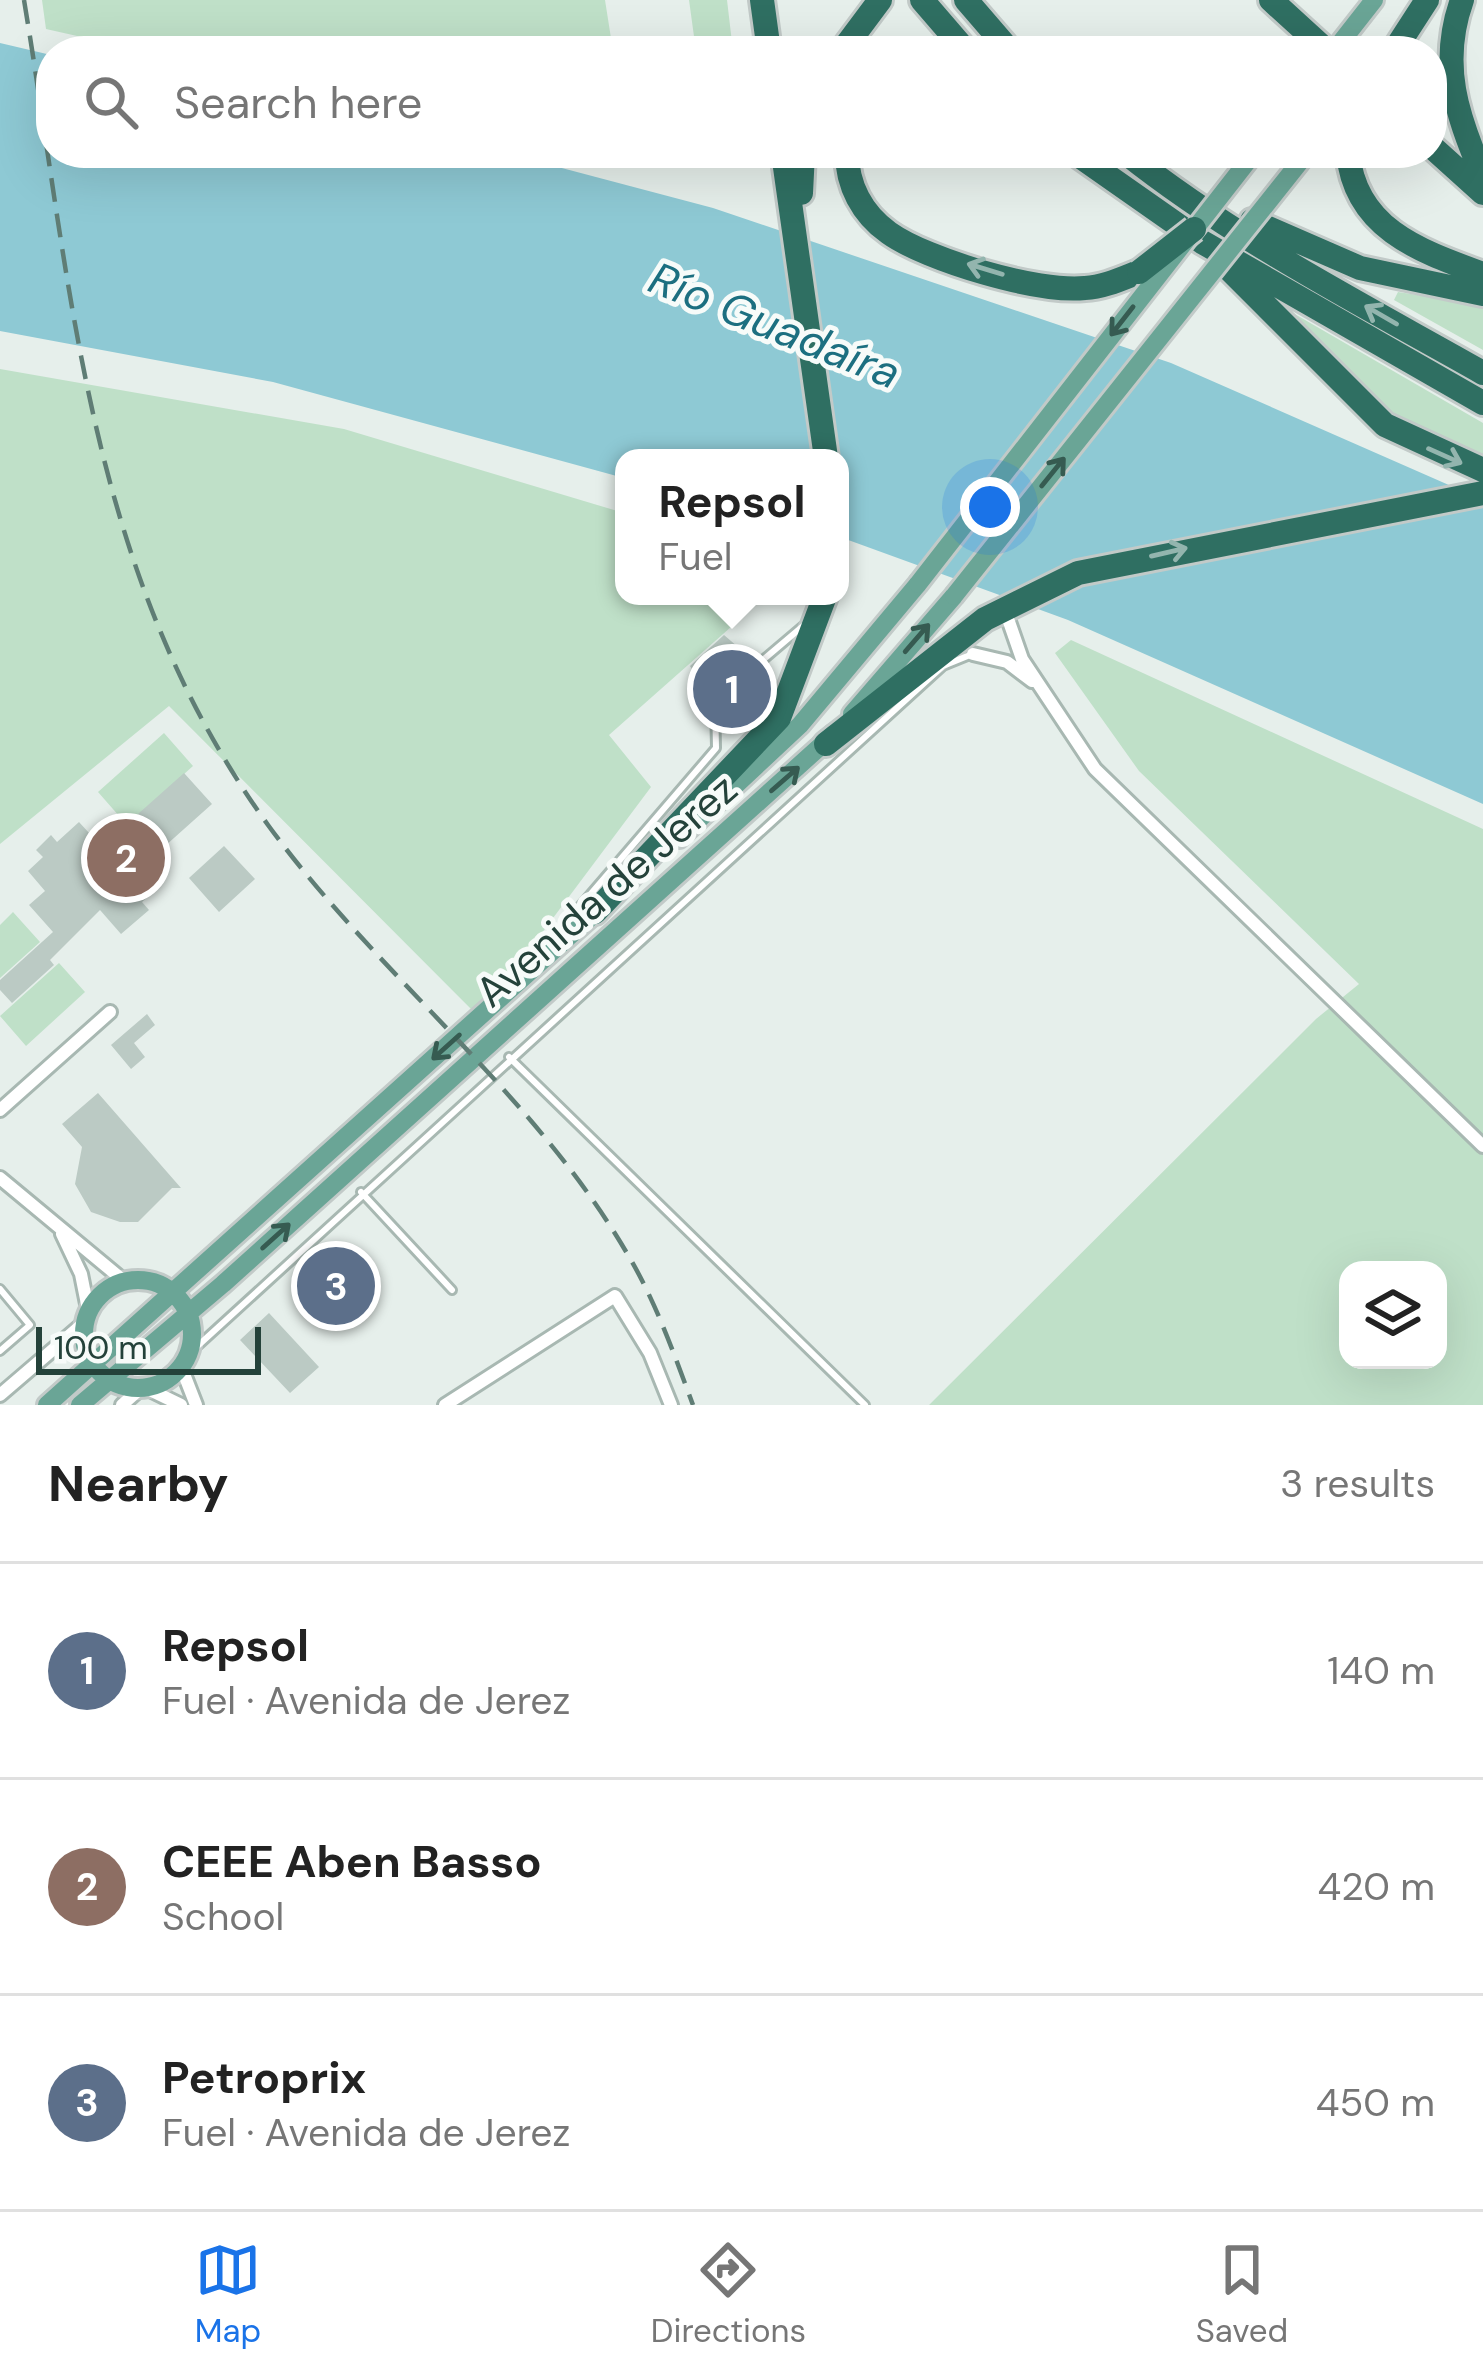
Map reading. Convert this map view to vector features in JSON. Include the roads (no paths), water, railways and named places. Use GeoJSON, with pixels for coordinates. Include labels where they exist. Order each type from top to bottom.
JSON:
{"type":"FeatureCollection","features":[{"type":"Feature","properties":{"kind":"highway"},"geometry":{"type":"LineString","coordinates":[[762,0],[767,36]]}},
{"type":"Feature","properties":{"kind":"highway"},"geometry":{"type":"LineString","coordinates":[[852,36],[880,0]]}},
{"type":"Feature","properties":{"kind":"highway"},"geometry":{"type":"LineString","coordinates":[[922,0],[953,36]]}},
{"type":"Feature","properties":{"kind":"highway"},"geometry":{"type":"LineString","coordinates":[[966,0],[997,36]]}},
{"type":"Feature","properties":{"kind":"highway"},"geometry":{"type":"LineString","coordinates":[[1270,0],[1312,36]]}},
{"type":"Feature","properties":{"kind":"highway"},"geometry":{"type":"LineString","coordinates":[[1401,36],[1426,0]]}},
{"type":"Feature","properties":{"kind":"highway"},"geometry":{"type":"LineString","coordinates":[[1462,0],[1449,72],[1457,119],[1483,176]]}},
{"type":"Feature","properties":{"kind":"highway"},"geometry":{"type":"LineString","coordinates":[[1447,161],[1483,193]]}},
{"type":"Feature","properties":{"kind":"highway"},"geometry":{"type":"LineString","coordinates":[[786,168],[825,449]]}},
{"type":"Feature","properties":{"kind":"highway"},"geometry":{"type":"LineString","coordinates":[[800,249],[803,168]]}},
{"type":"Feature","properties":{"kind":"highway"},"geometry":{"type":"LineString","coordinates":[[851,168],[859,202],[888,232],[924,251],[1033,284],[1081,289],[1138,272],[1198,235]]}},
{"type":"Feature","properties":{"kind":"highway"},"geometry":{"type":"LineString","coordinates":[[1095,168],[1198,235],[1483,403]]}},
{"type":"Feature","properties":{"kind":"highway"},"geometry":{"type":"LineString","coordinates":[[1144,168],[1314,275],[1483,373]]}},
{"type":"Feature","properties":{"kind":"highway"},"geometry":{"type":"LineString","coordinates":[[1167,168],[1316,252],[1400,279],[1483,294]]}},
{"type":"Feature","properties":{"kind":"highway"},"geometry":{"type":"LineString","coordinates":[[1349,168],[1364,207],[1388,231],[1483,274]]}},
{"type":"Feature","properties":{"kind":"highway"},"geometry":{"type":"LineString","coordinates":[[1198,235],[1385,424],[1483,470]]}},
{"type":"Feature","properties":{"kind":"highway"},"geometry":{"type":"LineString","coordinates":[[826,744],[985,620],[1078,573],[1483,493]]}},
{"type":"Feature","properties":{"kind":"highway"},"geometry":{"type":"LineString","coordinates":[[1424,506],[1483,504]]}},
{"type":"Feature","properties":{"kind":"highway"},"geometry":{"type":"LineString","coordinates":[[596,912],[779,718],[823,605]]}},
{"type":"Feature","properties":{"kind":"main road"},"geometry":{"type":"LineString","coordinates":[[1343,36],[1374,0]]}},
{"type":"Feature","properties":{"kind":"main road","name":"Avenida de Jerez"},"geometry":{"type":"LineString","coordinates":[[47,1405],[800,725],[1198,235],[1244,168]]}},
{"type":"Feature","properties":{"kind":"main road","name":"Avenida de Jerez"},"geometry":{"type":"LineString","coordinates":[[80,1405],[826,744],[954,596],[1295,168]]}},
{"type":"Feature","properties":{"kind":"main road"},"geometry":{"type":"LineString","coordinates":[[124,1281],[172,1292],[188,1313],[187,1360],[144,1389],[110,1378],[85,1353],[87,1316],[100,1294],[124,1281]]}},
{"type":"Feature","properties":{"kind":"street"},"geometry":{"type":"LineString","coordinates":[[1018,600],[1006,616],[1008,629],[1037,686],[1095,770],[1483,1146]]}},
{"type":"Feature","properties":{"kind":"street"},"geometry":{"type":"LineString","coordinates":[[973,654],[1007,662],[1037,686]]}},
{"type":"Feature","properties":{"kind":"street"},"geometry":{"type":"LineString","coordinates":[[0,1110],[110,1012]]}},
{"type":"Feature","properties":{"kind":"street"},"geometry":{"type":"LineString","coordinates":[[0,1178],[124,1281]]}},
{"type":"Feature","properties":{"kind":"street"},"geometry":{"type":"LineString","coordinates":[[0,1395],[87,1316],[81,1274],[61,1232]]}},
{"type":"Feature","properties":{"kind":"street"},"geometry":{"type":"LineString","coordinates":[[445,1405],[615,1296],[650,1352],[671,1405]]}},
{"type":"Feature","properties":{"kind":"street"},"geometry":{"type":"LineString","coordinates":[[187,1360],[196,1405]]}},
{"type":"Feature","properties":{"kind":"street"},"geometry":{"type":"LineString","coordinates":[[122,1405],[144,1389],[181,1405]]}},
{"type":"Feature","properties":{"kind":"lane"},"geometry":{"type":"LineString","coordinates":[[757,664],[822,605]]}},
{"type":"Feature","properties":{"kind":"lane"},"geometry":{"type":"LineString","coordinates":[[943,666],[985,620]]}},
{"type":"Feature","properties":{"kind":"lane","name":"Avenida de Jerez"},"geometry":{"type":"LineString","coordinates":[[187,1360],[362,1192],[943,666],[973,654]]}},
{"type":"Feature","properties":{"kind":"lane"},"geometry":{"type":"LineString","coordinates":[[499,999],[716,748],[715,701]]}},
{"type":"Feature","properties":{"kind":"lane"},"geometry":{"type":"LineString","coordinates":[[509,1058],[865,1405]]}},
{"type":"Feature","properties":{"kind":"lane"},"geometry":{"type":"LineString","coordinates":[[362,1192],[452,1290]]}},
{"type":"Feature","properties":{"kind":"lane"},"geometry":{"type":"LineString","coordinates":[[0,1289],[29,1325],[0,1351]]}},
{"type":"Feature","properties":{"kind":"water","name":"Río Guadaíra"},"geometry":{"type":"Polygon","coordinates":[[[0,43],[36,51],[36,168],[562,168],[713,208],[1171,363],[1483,500],[1483,804],[1068,620],[849,540],[849,449],[615,449],[615,476],[273,382],[0,331],[0,43]]]}},
{"type":"Feature","properties":{"kind":"railway"},"geometry":{"type":"LineString","coordinates":[[24,0],[36,79]]}},
{"type":"Feature","properties":{"kind":"railway"},"geometry":{"type":"LineString","coordinates":[[49,168],[96,429],[124,531],[160,632],[208,730],[268,825],[311,880],[502,1088],[590,1196],[647,1291],[693,1405]]}},
{"type":"Feature","properties":{"kind":"place","name":"Repsol"},"geometry":{"type":"Point","coordinates":[732,689]}},
{"type":"Feature","properties":{"kind":"place","name":"CEEE Aben Basso"},"geometry":{"type":"Point","coordinates":[126,858]}},
{"type":"Feature","properties":{"kind":"place","name":"Petroprix"},"geometry":{"type":"Point","coordinates":[336,1286]}}]}
